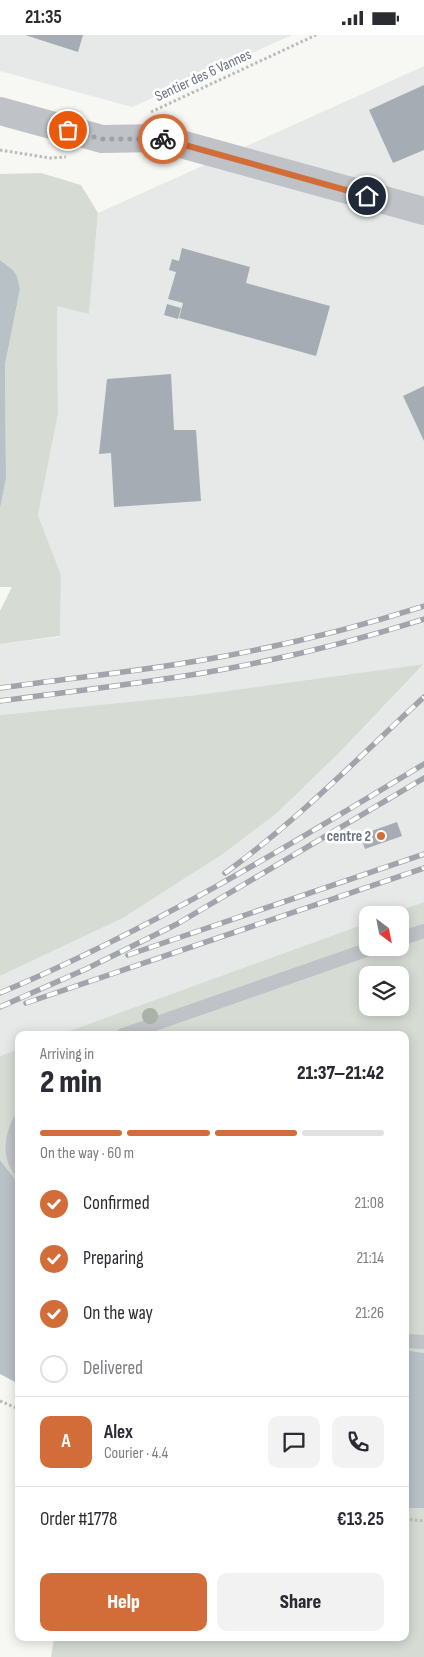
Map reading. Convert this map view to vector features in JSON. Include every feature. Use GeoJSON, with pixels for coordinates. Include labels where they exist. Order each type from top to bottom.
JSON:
{"type":"FeatureCollection","features":[{"type":"Feature","properties":{"kind":"street"},"geometry":{"type":"LineString","coordinates":[[0,111],[102,139],[159,138],[424,211]]}},
{"type":"Feature","properties":{"kind":"lane"},"geometry":{"type":"LineString","coordinates":[[409,936],[424,931]]}},
{"type":"Feature","properties":{"kind":"lane"},"geometry":{"type":"LineString","coordinates":[[134,1031],[359,953]]}},
{"type":"Feature","properties":{"kind":"lane"},"geometry":{"type":"LineString","coordinates":[[15,1129],[12,1135],[15,1163]]}},
{"type":"Feature","properties":{"kind":"lane"},"geometry":{"type":"LineString","coordinates":[[409,1341],[424,1343]]}},
{"type":"Feature","properties":{"kind":"path","name":"Sentier des 6 Vannes"},"geometry":{"type":"LineString","coordinates":[[146,114],[316,35]]}},
{"type":"Feature","properties":{"kind":"path"},"geometry":{"type":"LineString","coordinates":[[0,1401],[15,1407]]}},
{"type":"Feature","properties":{"kind":"path"},"geometry":{"type":"LineString","coordinates":[[409,1519],[424,1521]]}},
{"type":"Feature","properties":{"kind":"shaded area"},"geometry":{"type":"Polygon","coordinates":[[[0,35],[292,35],[132,107],[0,71],[0,35]]]}},
{"type":"Feature","properties":{"kind":"shaded area"},"geometry":{"type":"Polygon","coordinates":[[[424,66],[424,664],[197,695],[0,715],[0,644],[60,637],[61,575],[38,515],[58,414],[57,305],[89,314],[98,213],[424,66]]]}},
{"type":"Feature","properties":{"kind":"shaded area"},"geometry":{"type":"Polygon","coordinates":[[[41,173],[81,185],[98,213],[89,314],[57,306],[58,414],[38,515],[61,575],[60,636],[0,644],[0,611],[12,587],[0,587],[0,509],[6,478],[5,365],[20,289],[17,276],[13,270],[0,260],[0,174],[41,173]]]}},
{"type":"Feature","properties":{"kind":"shaded area"},"geometry":{"type":"Polygon","coordinates":[[[0,260],[13,270],[17,276],[20,289],[5,365],[6,478],[0,509],[0,260]]]}},
{"type":"Feature","properties":{"kind":"shaded area"},"geometry":{"type":"Polygon","coordinates":[[[424,664],[341,751],[277,813],[223,854],[123,918],[0,976],[0,715],[197,695],[424,664]]]}},
{"type":"Feature","properties":{"kind":"shaded area"},"geometry":{"type":"Polygon","coordinates":[[[424,665],[424,902],[409,907],[359,906],[359,926],[69,1031],[15,1031],[15,1050],[0,1056],[0,976],[123,918],[223,854],[277,813],[341,751],[424,665]]]}},
{"type":"Feature","properties":{"kind":"shaded area"},"geometry":{"type":"Polygon","coordinates":[[[424,902],[424,1353],[409,1351],[409,1031],[69,1031],[359,926],[359,956],[409,956],[409,907],[424,902]]]}},
{"type":"Feature","properties":{"kind":"shaded area"},"geometry":{"type":"Polygon","coordinates":[[[15,1050],[15,1179],[0,1160],[0,1056],[15,1050]]]}},
{"type":"Feature","properties":{"kind":"shaded area"},"geometry":{"type":"Polygon","coordinates":[[[0,1160],[15,1179],[15,1382],[0,1374],[0,1160]]]}},
{"type":"Feature","properties":{"kind":"shaded area"},"geometry":{"type":"Polygon","coordinates":[[[409,1351],[424,1353],[424,1508],[409,1508],[409,1351]]]}},
{"type":"Feature","properties":{"kind":"shaded area"},"geometry":{"type":"Polygon","coordinates":[[[409,1508],[424,1508],[424,1657],[51,1657],[54,1641],[409,1641],[409,1508]]]}},
{"type":"Feature","properties":{"kind":"building"},"geometry":{"type":"Polygon","coordinates":[[[25,35],[83,35],[78,52],[25,35]]]}},
{"type":"Feature","properties":{"kind":"building"},"geometry":{"type":"Polygon","coordinates":[[[424,85],[424,150],[393,163],[369,110],[424,85]]]}},
{"type":"Feature","properties":{"kind":"building"},"geometry":{"type":"Polygon","coordinates":[[[182,248],[250,267],[246,283],[330,306],[316,356],[179,318],[183,303],[168,299],[176,272],[169,270],[172,259],[179,261],[182,248]]]}},
{"type":"Feature","properties":{"kind":"building"},"geometry":{"type":"Polygon","coordinates":[[[167,304],[181,308],[178,319],[164,315],[167,304]]]}},
{"type":"Feature","properties":{"kind":"building"},"geometry":{"type":"Polygon","coordinates":[[[171,374],[174,430],[196,430],[201,501],[114,507],[111,453],[99,454],[107,379],[171,374]]]}},
{"type":"Feature","properties":{"kind":"building"},"geometry":{"type":"Polygon","coordinates":[[[424,386],[424,441],[403,396],[424,386]]]}},
{"type":"Feature","properties":{"kind":"building","name":"centre 2"},"geometry":{"type":"Polygon","coordinates":[[[397,822],[402,836],[365,849],[360,835],[397,822]]]}},
{"type":"Feature","properties":{"kind":"railway"},"geometry":{"type":"LineString","coordinates":[[0,688],[153,668],[231,655],[342,630],[424,606]]}},
{"type":"Feature","properties":{"kind":"railway"},"geometry":{"type":"LineString","coordinates":[[0,701],[153,681],[231,668],[342,643],[424,619]]}},
{"type":"Feature","properties":{"kind":"railway"},"geometry":{"type":"LineString","coordinates":[[225,873],[252,853],[302,810],[424,697]]}},
{"type":"Feature","properties":{"kind":"railway"},"geometry":{"type":"LineString","coordinates":[[0,993],[55,969],[163,915],[269,857],[424,764]]}},
{"type":"Feature","properties":{"kind":"railway"},"geometry":{"type":"LineString","coordinates":[[0,1007],[86,969],[177,924],[424,778]]}},
{"type":"Feature","properties":{"kind":"railway"},"geometry":{"type":"LineString","coordinates":[[128,955],[424,854]]}},
{"type":"Feature","properties":{"kind":"railway"},"geometry":{"type":"LineString","coordinates":[[26,1003],[424,868]]}},
{"type":"Feature","properties":{"kind":"way so far"},"geometry":{"type":"LineString","coordinates":[[68,130],[102,139],[163,139]]}},
{"type":"Feature","properties":{"kind":"place","name":"centre 2"},"geometry":{"type":"Point","coordinates":[381,836]}},
{"type":"Feature","properties":{"kind":"route"},"geometry":{"type":"LineString","coordinates":[[163,139],[367,196]]}}]}
